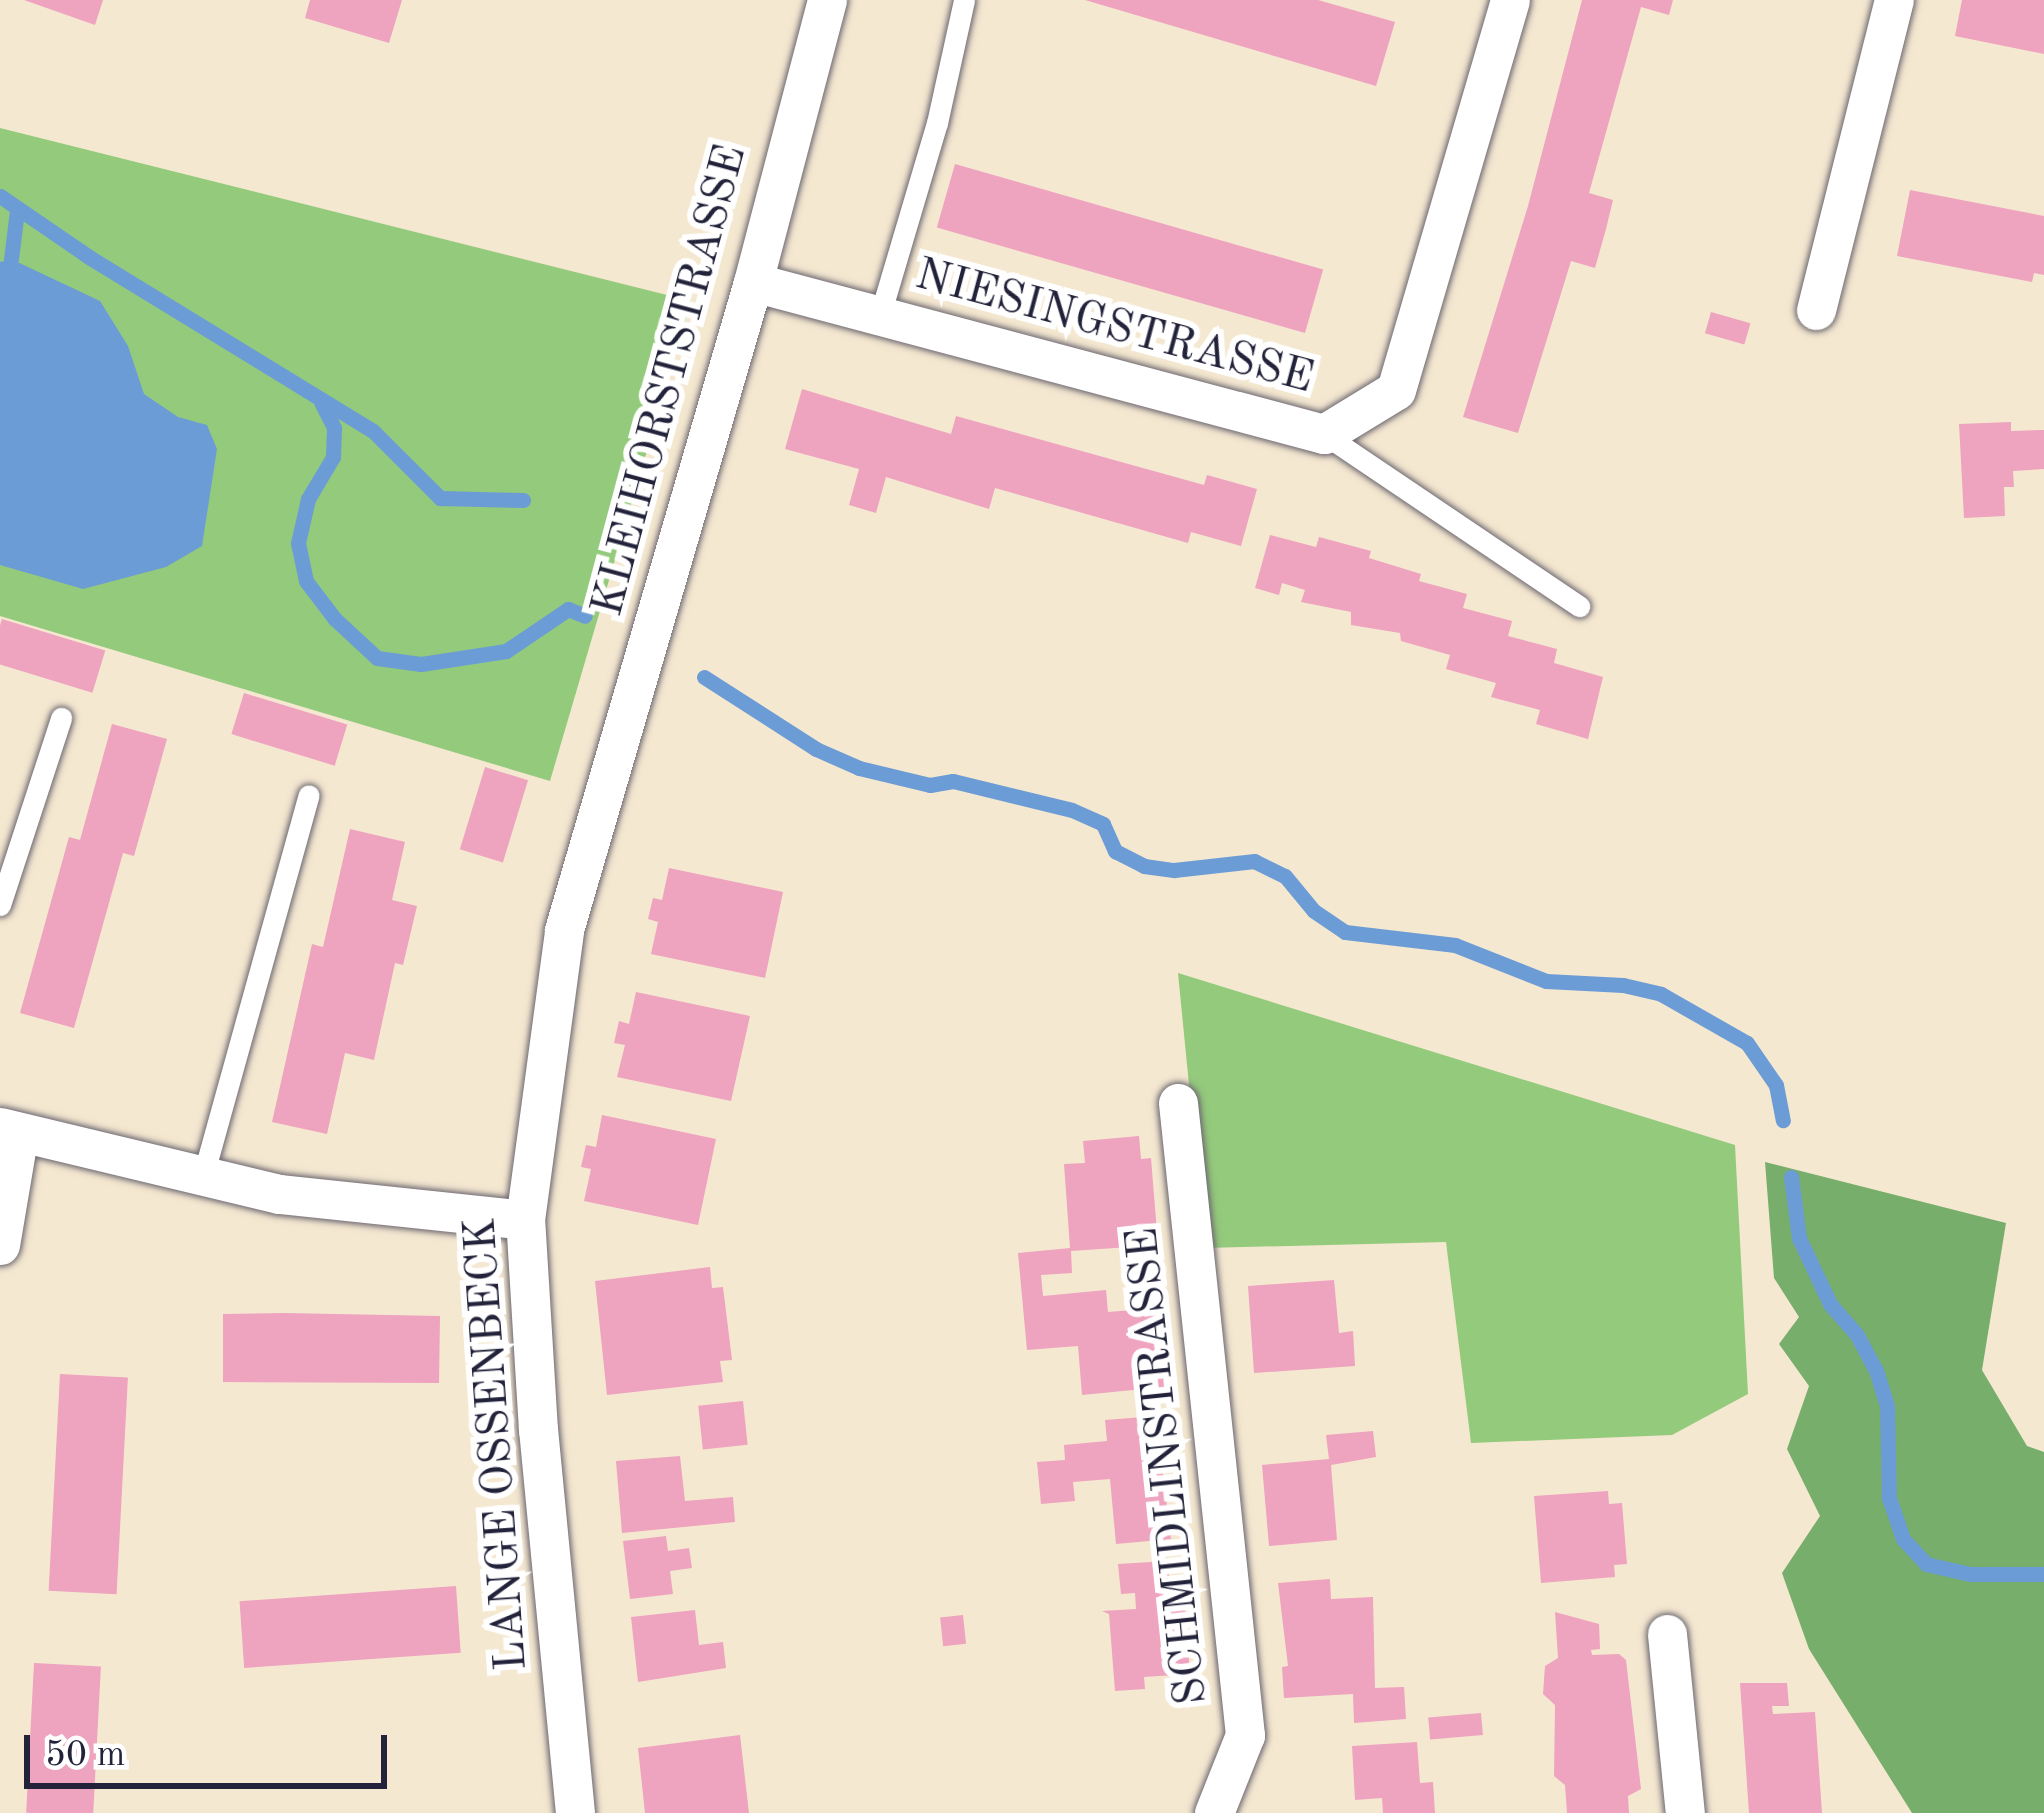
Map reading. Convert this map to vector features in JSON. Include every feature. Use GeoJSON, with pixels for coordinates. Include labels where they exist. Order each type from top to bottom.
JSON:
{"type":"FeatureCollection","features":[{"type":"Feature","properties":{"kind":"street","name":"KLEIHORSTSTRASSE"},"geometry":{"type":"LineString","coordinates":[[607,788],[753,282],[827,0]]}},
{"type":"Feature","properties":{"kind":"street","name":"NIESINGSTRASSE"},"geometry":{"type":"LineString","coordinates":[[753,282],[1324,434],[1396,390],[1510,0]]}},
{"type":"Feature","properties":{"kind":"street"},"geometry":{"type":"LineString","coordinates":[[1816,310],[1894,0]]}},
{"type":"Feature","properties":{"kind":"street","name":"LANGE OSSENBECK"},"geometry":{"type":"LineString","coordinates":[[575,1813],[538,1430],[525,1220],[564,930],[607,788]]}},
{"type":"Feature","properties":{"kind":"street","name":"SCHMIDLINSTRASSE"},"geometry":{"type":"LineString","coordinates":[[1178,1103],[1245,1735],[1214,1813]]}},
{"type":"Feature","properties":{"kind":"street"},"geometry":{"type":"LineString","coordinates":[[0,1245],[9,1130],[279,1194],[525,1220]]}},
{"type":"Feature","properties":{"kind":"street"},"geometry":{"type":"LineString","coordinates":[[1667,1634],[1685,1813]]}},
{"type":"Feature","properties":{"kind":"lane"},"geometry":{"type":"LineString","coordinates":[[880,315],[937,124],[964,0]]}},
{"type":"Feature","properties":{"kind":"lane"},"geometry":{"type":"LineString","coordinates":[[1324,434],[1579,606]]}},
{"type":"Feature","properties":{"kind":"lane"},"geometry":{"type":"LineString","coordinates":[[0,905],[61,718]]}},
{"type":"Feature","properties":{"kind":"lane"},"geometry":{"type":"LineString","coordinates":[[203,1176],[309,795]]}},
{"type":"Feature","properties":{"kind":"green space"},"geometry":{"type":"Polygon","coordinates":[[[0,128],[691,301],[550,781],[0,616],[0,128]]]}},
{"type":"Feature","properties":{"kind":"green space"},"geometry":{"type":"Polygon","coordinates":[[[1178,973],[1735,1145],[1748,1394],[1672,1435],[1471,1443],[1446,1242],[1205,1248],[1178,973]]]}},
{"type":"Feature","properties":{"kind":"green space"},"geometry":{"type":"Polygon","coordinates":[[[1765,1162],[2006,1223],[1982,1370],[2027,1446],[2044,1452],[2044,1813],[1912,1813],[1809,1649],[1782,1573],[1820,1516],[1787,1449],[1809,1386],[1779,1344],[1799,1317],[1774,1278],[1765,1162]]]}},
{"type":"Feature","properties":{"kind":"water"},"geometry":{"type":"Polygon","coordinates":[[[11,259],[100,301],[128,346],[144,394],[178,417],[207,425],[217,449],[202,546],[166,567],[83,589],[0,565],[0,262],[11,259]]]}},
{"type":"Feature","properties":{"kind":"building"},"geometry":{"type":"Polygon","coordinates":[[[24,0],[103,0],[95,25],[24,0]]]}},
{"type":"Feature","properties":{"kind":"building"},"geometry":{"type":"Polygon","coordinates":[[[310,0],[402,0],[389,43],[305,18],[310,0]]]}},
{"type":"Feature","properties":{"kind":"building"},"geometry":{"type":"Polygon","coordinates":[[[1085,0],[1318,0],[1395,22],[1376,86],[1085,0]]]}},
{"type":"Feature","properties":{"kind":"building"},"geometry":{"type":"Polygon","coordinates":[[[1582,0],[1673,0],[1669,15],[1641,7],[1589,193],[1613,200],[1595,268],[1571,261],[1518,433],[1463,417],[1528,206],[1582,0]]]}},
{"type":"Feature","properties":{"kind":"building"},"geometry":{"type":"Polygon","coordinates":[[[1962,0],[2044,0],[2044,54],[1955,36],[1962,0]]]}},
{"type":"Feature","properties":{"kind":"building"},"geometry":{"type":"Polygon","coordinates":[[[955,164],[1323,270],[1305,333],[937,227],[955,164]]]}},
{"type":"Feature","properties":{"kind":"building"},"geometry":{"type":"Polygon","coordinates":[[[1910,190],[2044,216],[2044,275],[2034,273],[2032,282],[1897,256],[1910,190]]]}},
{"type":"Feature","properties":{"kind":"building"},"geometry":{"type":"Polygon","coordinates":[[[1711,312],[1750,323],[1744,344],[1705,333],[1711,312]]]}},
{"type":"Feature","properties":{"kind":"building"},"geometry":{"type":"Polygon","coordinates":[[[802,389],[951,434],[956,416],[1204,485],[1207,475],[1257,489],[1241,546],[1191,532],[1188,543],[995,488],[989,509],[886,477],[876,513],[849,505],[859,469],[785,449],[802,389]]]}},
{"type":"Feature","properties":{"kind":"building"},"geometry":{"type":"Polygon","coordinates":[[[2011,422],[2011,431],[2044,430],[2044,469],[2013,471],[2014,487],[2004,487],[2005,516],[1964,518],[1959,424],[2011,422]]]}},
{"type":"Feature","properties":{"kind":"building"},"geometry":{"type":"Polygon","coordinates":[[[1270,535],[1316,547],[1319,537],[1371,551],[1369,558],[1421,574],[1419,581],[1467,594],[1463,608],[1512,621],[1508,636],[1557,649],[1554,663],[1603,677],[1588,739],[1536,724],[1540,710],[1491,697],[1496,683],[1446,669],[1450,655],[1401,641],[1400,633],[1351,625],[1351,612],[1301,602],[1305,590],[1282,583],[1279,595],[1255,588],[1270,535]]]}},
{"type":"Feature","properties":{"kind":"building"},"geometry":{"type":"Polygon","coordinates":[[[2,619],[105,651],[92,693],[0,664],[2,619]]]}},
{"type":"Feature","properties":{"kind":"building"},"geometry":{"type":"Polygon","coordinates":[[[244,693],[347,725],[335,766],[231,734],[244,693]]]}},
{"type":"Feature","properties":{"kind":"building"},"geometry":{"type":"Polygon","coordinates":[[[112,724],[167,739],[134,856],[123,853],[74,1028],[20,1013],[69,837],[80,840],[112,724]]]}},
{"type":"Feature","properties":{"kind":"building"},"geometry":{"type":"Polygon","coordinates":[[[485,767],[528,780],[503,862],[460,849],[485,767]]]}},
{"type":"Feature","properties":{"kind":"building"},"geometry":{"type":"Polygon","coordinates":[[[350,829],[405,842],[392,900],[417,906],[403,965],[395,963],[374,1060],[345,1053],[327,1134],[272,1122],[312,944],[323,947],[350,829]]]}},
{"type":"Feature","properties":{"kind":"building"},"geometry":{"type":"Polygon","coordinates":[[[669,868],[783,892],[765,978],[651,954],[658,922],[648,919],[653,898],[662,900],[669,868]]]}},
{"type":"Feature","properties":{"kind":"building"},"geometry":{"type":"Polygon","coordinates":[[[636,992],[750,1016],[731,1101],[617,1077],[625,1045],[614,1043],[619,1021],[629,1024],[636,992]]]}},
{"type":"Feature","properties":{"kind":"building"},"geometry":{"type":"Polygon","coordinates":[[[602,1115],[716,1139],[698,1225],[584,1201],[591,1169],[581,1167],[586,1145],[596,1147],[602,1115]]]}},
{"type":"Feature","properties":{"kind":"building"},"geometry":{"type":"Polygon","coordinates":[[[1139,1136],[1141,1159],[1151,1158],[1157,1232],[1144,1233],[1144,1246],[1071,1251],[1072,1273],[1041,1275],[1043,1296],[1106,1290],[1108,1312],[1157,1308],[1159,1330],[1164,1329],[1164,1387],[1082,1395],[1078,1346],[1027,1350],[1018,1253],[1070,1248],[1064,1164],[1085,1163],[1083,1141],[1139,1136]]]}},
{"type":"Feature","properties":{"kind":"building"},"geometry":{"type":"Polygon","coordinates":[[[710,1267],[712,1288],[723,1287],[732,1360],[720,1361],[723,1382],[607,1395],[595,1281],[710,1267]]]}},
{"type":"Feature","properties":{"kind":"building"},"geometry":{"type":"Polygon","coordinates":[[[1334,1280],[1339,1333],[1353,1331],[1355,1366],[1254,1373],[1248,1286],[1334,1280]]]}},
{"type":"Feature","properties":{"kind":"building"},"geometry":{"type":"Polygon","coordinates":[[[223,1314],[440,1316],[439,1383],[223,1382],[223,1314]]]}},
{"type":"Feature","properties":{"kind":"building"},"geometry":{"type":"Polygon","coordinates":[[[60,1374],[128,1378],[117,1594],[49,1591],[60,1374]]]}},
{"type":"Feature","properties":{"kind":"building"},"geometry":{"type":"Polygon","coordinates":[[[743,1401],[748,1445],[703,1449],[698,1406],[743,1401]]]}},
{"type":"Feature","properties":{"kind":"building"},"geometry":{"type":"Polygon","coordinates":[[[1156,1416],[1171,1539],[1116,1544],[1110,1479],[1073,1482],[1075,1501],[1041,1504],[1037,1462],[1065,1460],[1064,1445],[1107,1441],[1105,1420],[1156,1416]]]}},
{"type":"Feature","properties":{"kind":"building"},"geometry":{"type":"Polygon","coordinates":[[[1373,1431],[1376,1457],[1331,1465],[1337,1540],[1269,1546],[1262,1465],[1329,1459],[1326,1435],[1373,1431]]]}},
{"type":"Feature","properties":{"kind":"building"},"geometry":{"type":"Polygon","coordinates":[[[680,1456],[685,1501],[733,1497],[735,1522],[622,1533],[616,1461],[680,1456]]]}},
{"type":"Feature","properties":{"kind":"building"},"geometry":{"type":"Polygon","coordinates":[[[1608,1491],[1609,1504],[1622,1503],[1627,1564],[1614,1565],[1615,1577],[1541,1583],[1534,1496],[1608,1491]]]}},
{"type":"Feature","properties":{"kind":"building"},"geometry":{"type":"Polygon","coordinates":[[[666,1536],[668,1551],[689,1548],[692,1568],[670,1571],[673,1594],[630,1599],[623,1541],[666,1536]]]}},
{"type":"Feature","properties":{"kind":"building"},"geometry":{"type":"Polygon","coordinates":[[[1168,1561],[1170,1588],[1183,1587],[1190,1674],[1144,1677],[1145,1689],[1115,1691],[1109,1614],[1102,1611],[1136,1609],[1135,1593],[1121,1594],[1118,1564],[1168,1561]]]}},
{"type":"Feature","properties":{"kind":"building"},"geometry":{"type":"Polygon","coordinates":[[[1330,1579],[1331,1599],[1373,1597],[1375,1688],[1404,1687],[1406,1719],[1354,1723],[1353,1694],[1284,1698],[1282,1667],[1288,1666],[1278,1583],[1330,1579]]]}},
{"type":"Feature","properties":{"kind":"building"},"geometry":{"type":"Polygon","coordinates":[[[456,1586],[461,1653],[244,1668],[240,1601],[456,1586]]]}},
{"type":"Feature","properties":{"kind":"building"},"geometry":{"type":"Polygon","coordinates":[[[695,1610],[699,1645],[723,1642],[726,1668],[638,1682],[631,1617],[695,1610]]]}},
{"type":"Feature","properties":{"kind":"building"},"geometry":{"type":"Polygon","coordinates":[[[1555,1612],[1599,1624],[1600,1649],[1591,1650],[1592,1655],[1619,1654],[1626,1660],[1641,1789],[1628,1796],[1629,1813],[1567,1813],[1565,1785],[1554,1776],[1555,1705],[1543,1694],[1545,1666],[1558,1658],[1555,1612]]]}},
{"type":"Feature","properties":{"kind":"building"},"geometry":{"type":"Polygon","coordinates":[[[963,1615],[966,1644],[943,1646],[940,1617],[963,1615]]]}},
{"type":"Feature","properties":{"kind":"building"},"geometry":{"type":"Polygon","coordinates":[[[34,1663],[101,1667],[93,1813],[26,1813],[34,1663]]]}},
{"type":"Feature","properties":{"kind":"building"},"geometry":{"type":"Polygon","coordinates":[[[1740,1683],[1787,1683],[1789,1706],[1772,1706],[1773,1714],[1815,1712],[1822,1813],[1749,1813],[1740,1683]]]}},
{"type":"Feature","properties":{"kind":"building"},"geometry":{"type":"Polygon","coordinates":[[[1481,1713],[1483,1735],[1430,1740],[1428,1718],[1481,1713]]]}},
{"type":"Feature","properties":{"kind":"building"},"geometry":{"type":"Polygon","coordinates":[[[740,1735],[749,1813],[645,1813],[638,1748],[740,1735]]]}},
{"type":"Feature","properties":{"kind":"building"},"geometry":{"type":"Polygon","coordinates":[[[1417,1742],[1420,1783],[1433,1782],[1435,1813],[1383,1813],[1382,1798],[1355,1800],[1352,1746],[1417,1742]]]}},
{"type":"Feature","properties":{"kind":"waterway"},"geometry":{"type":"LineString","coordinates":[[0,196],[89,257],[373,431],[440,498],[523,500]]}},
{"type":"Feature","properties":{"kind":"waterway"},"geometry":{"type":"LineString","coordinates":[[11,259],[17,210]]}},
{"type":"Feature","properties":{"kind":"waterway"},"geometry":{"type":"LineString","coordinates":[[321,402],[334,428],[333,457],[308,499],[298,543],[306,581],[335,619],[377,658],[421,664],[506,651],[568,609],[585,616]]}},
{"type":"Feature","properties":{"kind":"waterway"},"geometry":{"type":"LineString","coordinates":[[704,677],[816,749],[859,768],[930,785],[953,781],[1072,810],[1103,824],[1115,851],[1144,866],[1174,870],[1254,861],[1285,876],[1314,911],[1345,932],[1455,945],[1546,981],[1623,985],[1661,994],[1747,1043],[1776,1085],[1783,1120]]}},
{"type":"Feature","properties":{"kind":"waterway"},"geometry":{"type":"LineString","coordinates":[[1791,1177],[1799,1238],[1830,1304],[1857,1335],[1876,1370],[1887,1405],[1889,1498],[1903,1539],[1926,1564],[1970,1574],[2044,1574]]}}]}
